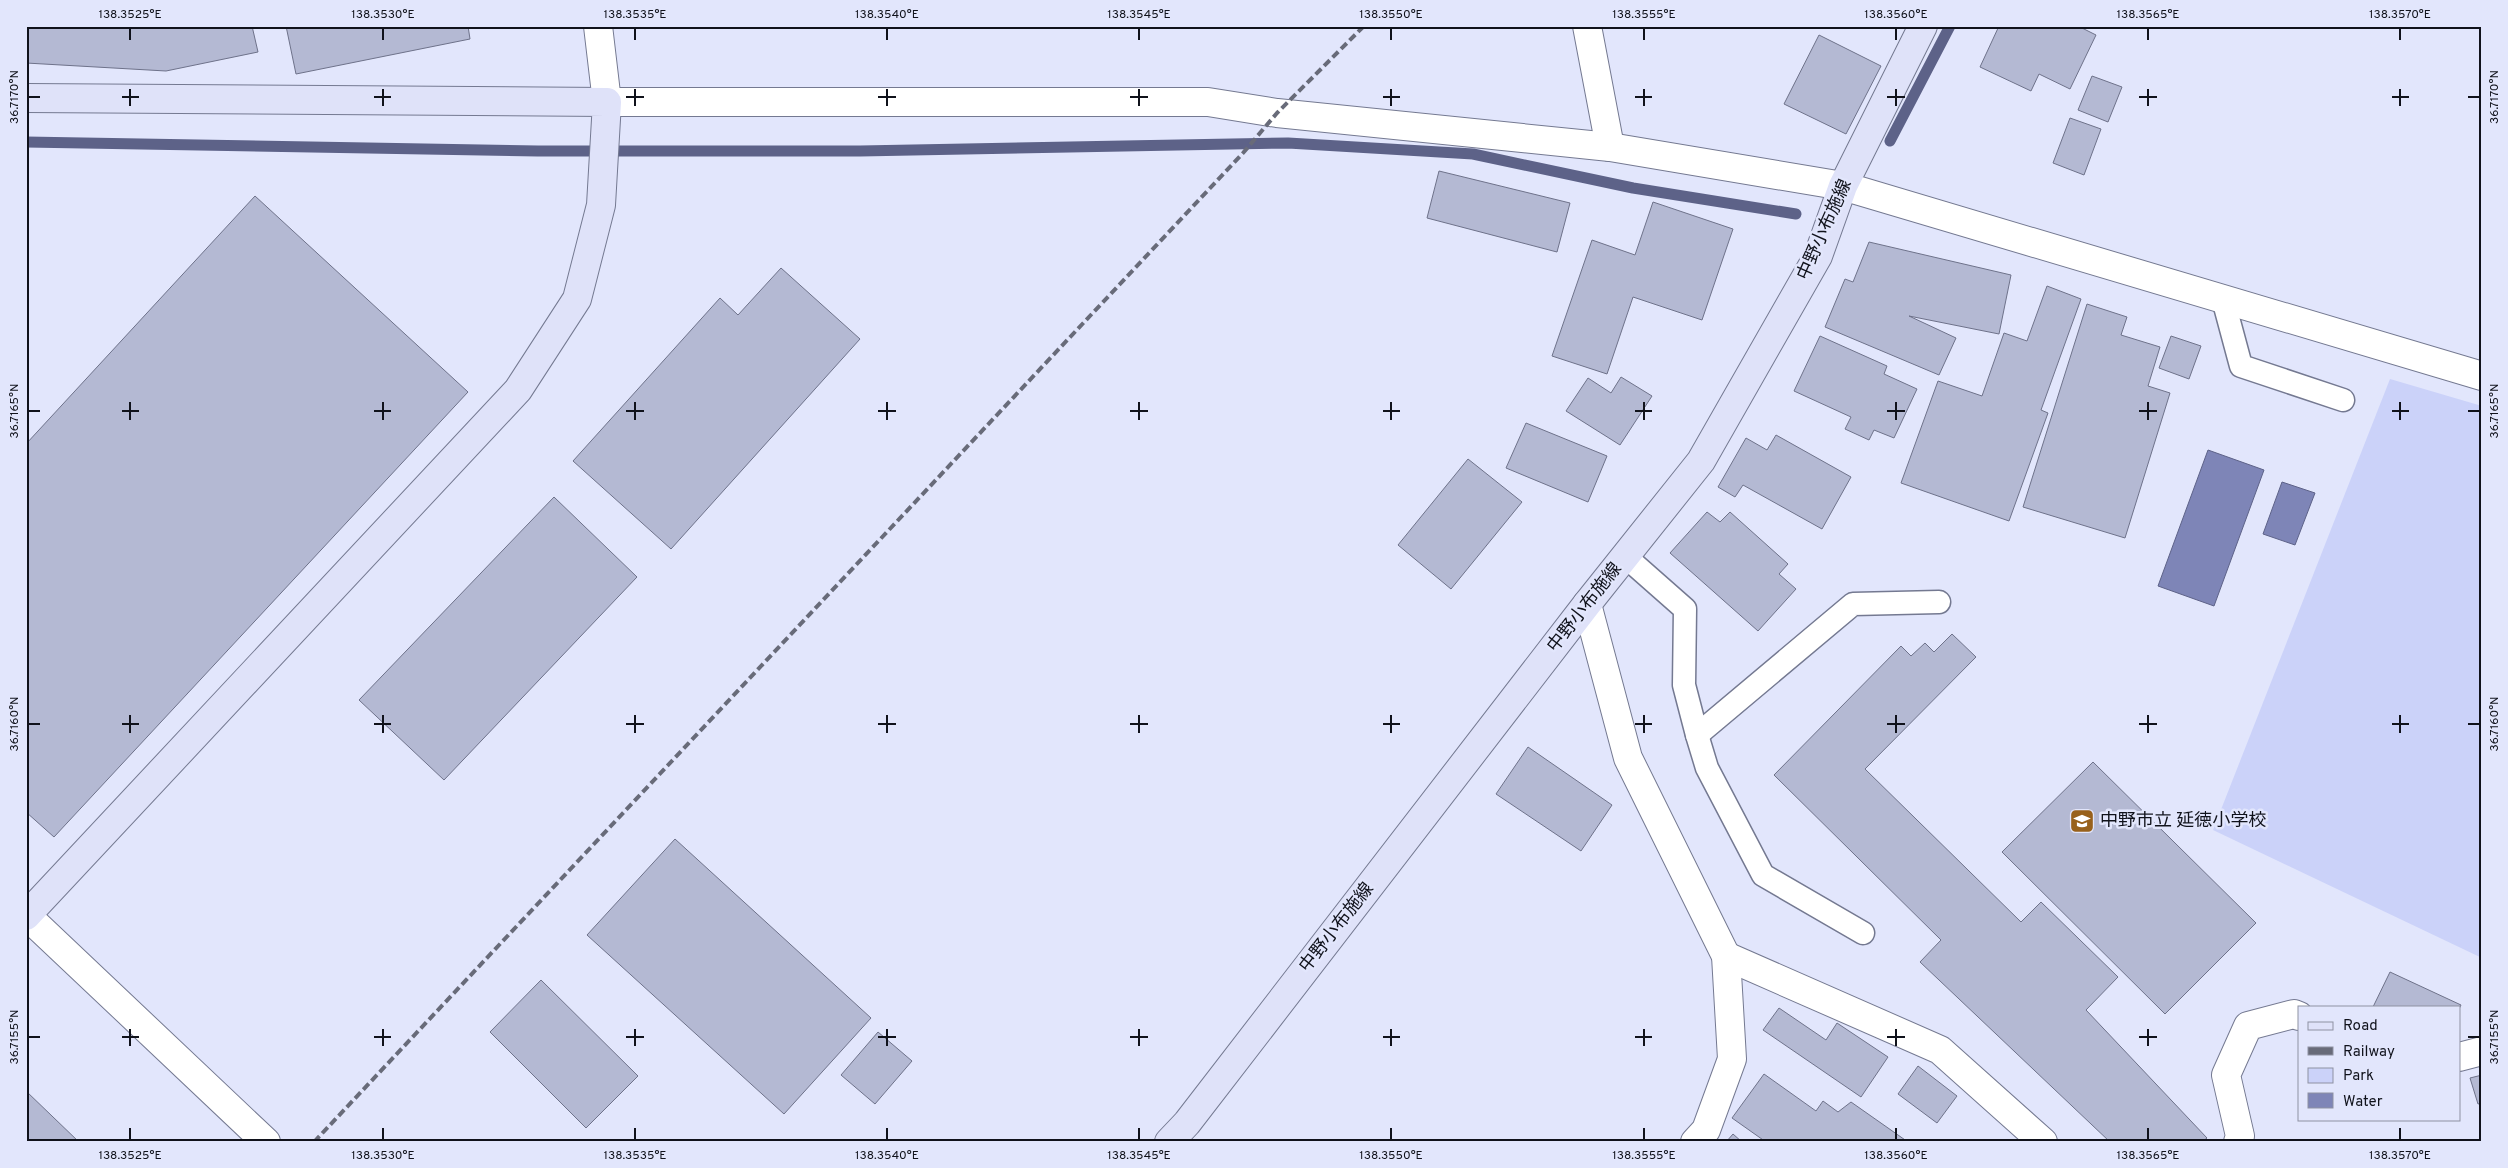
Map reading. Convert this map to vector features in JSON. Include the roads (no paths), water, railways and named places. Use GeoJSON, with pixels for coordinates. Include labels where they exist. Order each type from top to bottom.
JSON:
{"type":"FeatureCollection","features":[{"type":"Feature","properties":{"kind":"street"},"geometry":{"type":"LineString","coordinates":[[266,1142],[26,916],[518,390],[577,299],[602,205],[607,102],[598,26]]}},
{"type":"Feature","properties":{"kind":"street"},"geometry":{"type":"LineString","coordinates":[[1587,26],[1610,147]]}},
{"type":"Feature","properties":{"kind":"street","name":"中野小布施線"},"geometry":{"type":"LineString","coordinates":[[1169,1142],[1193,1115],[1587,604],[1701,461],[1818,256],[1843,186],[1923,26]]}},
{"type":"Feature","properties":{"kind":"street"},"geometry":{"type":"LineString","coordinates":[[26,98],[607,102],[1208,102],[1277,112],[1610,147],[1843,186],[2482,376]]}},
{"type":"Feature","properties":{"kind":"street"},"geometry":{"type":"LineString","coordinates":[[1587,604],[1628,758],[1726,956],[1732,1059],[1706,1130],[1695,1142]]}},
{"type":"Feature","properties":{"kind":"street"},"geometry":{"type":"LineString","coordinates":[[1726,956],[1940,1050],[2043,1142]]}},
{"type":"Feature","properties":{"kind":"street"},"geometry":{"type":"LineString","coordinates":[[2238,1142],[2240,1136],[2226,1075],[2248,1026],[2294,1014],[2298,1016]]}},
{"type":"Feature","properties":{"kind":"street"},"geometry":{"type":"LineString","coordinates":[[2460,1057],[2482,1051]]}},
{"type":"Feature","properties":{"kind":"lane"},"geometry":{"type":"LineString","coordinates":[[2223,299],[2241,366],[2343,400]]}},
{"type":"Feature","properties":{"kind":"lane"},"geometry":{"type":"LineString","coordinates":[[1626,557],[1685,609],[1684,685],[1697,735],[1707,768],[1763,875],[1863,933]]}},
{"type":"Feature","properties":{"kind":"lane"},"geometry":{"type":"LineString","coordinates":[[1697,735],[1852,604],[1939,602]]}},
{"type":"Feature","properties":{"kind":"water"},"geometry":{"type":"Polygon","coordinates":[[[2208,450],[2264,470],[2214,606],[2158,586],[2208,450]]]}},
{"type":"Feature","properties":{"kind":"water"},"geometry":{"type":"Polygon","coordinates":[[[2282,482],[2315,493],[2295,545],[2263,534],[2282,482]]]}},
{"type":"Feature","properties":{"kind":"waterway"},"geometry":{"type":"LineString","coordinates":[[1890,141],[1950,26]]}},
{"type":"Feature","properties":{"kind":"waterway"},"geometry":{"type":"LineString","coordinates":[[26,142],[538,151],[860,151],[1288,143],[1473,154],[1633,188],[1796,214]]}},
{"type":"Feature","properties":{"kind":"railway"},"geometry":{"type":"LineString","coordinates":[[314,1142],[1243,153],[1277,113],[1364,26]]}},
{"type":"Feature","properties":{"kind":"place","name":"中野市立 延徳小学校"},"geometry":{"type":"Point","coordinates":[2082,821]}}]}
